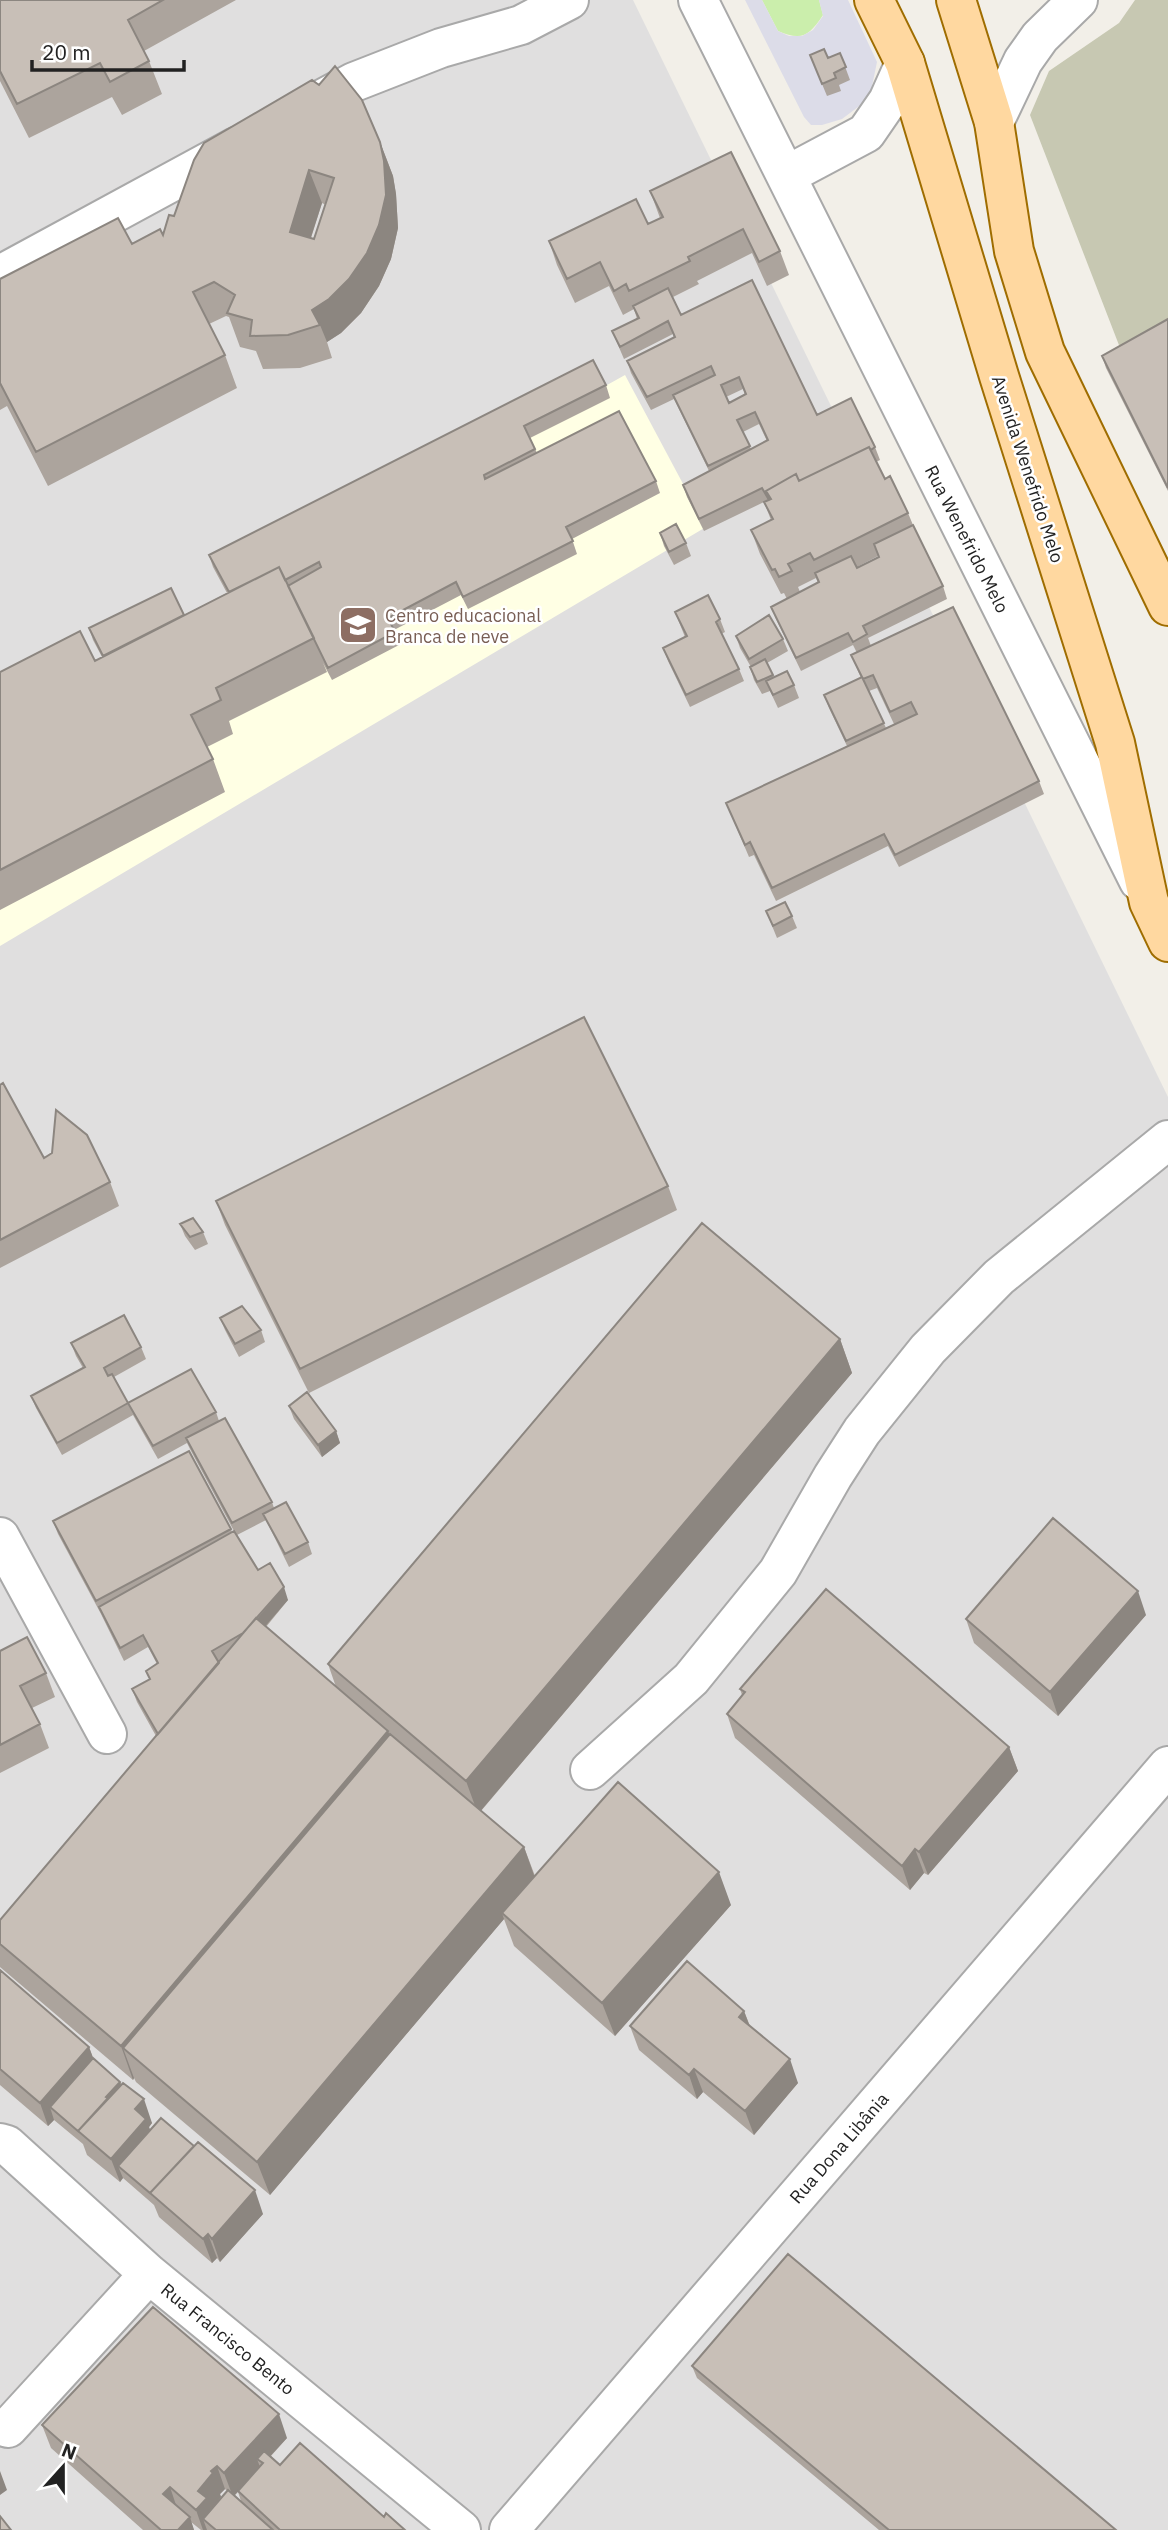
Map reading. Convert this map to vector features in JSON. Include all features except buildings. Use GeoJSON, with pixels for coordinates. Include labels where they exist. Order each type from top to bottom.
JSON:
{"type":"FeatureCollection","features":[{"type":"Feature","properties":{"kind":"main road","name":"Avenida Wenefrido Melo"},"geometry":{"type":"LineString","coordinates":[[874,0],[905,63],[999,376],[1115,743],[1149,902],[1168,942]]}},
{"type":"Feature","properties":{"kind":"main road"},"geometry":{"type":"LineString","coordinates":[[956,0],[994,122],[1014,251],[1045,352],[1168,606]]}},
{"type":"Feature","properties":{"kind":"street"},"geometry":{"type":"LineString","coordinates":[[0,275],[354,82],[441,48],[522,25],[569,0]]}},
{"type":"Feature","properties":{"kind":"street"},"geometry":{"type":"LineString","coordinates":[[698,0],[787,175],[866,132],[888,101],[905,63]]}},
{"type":"Feature","properties":{"kind":"street"},"geometry":{"type":"LineString","coordinates":[[994,122],[1023,61],[1069,1]]}},
{"type":"Feature","properties":{"kind":"street","name":"Rua Wenefrido Melo"},"geometry":{"type":"LineString","coordinates":[[787,175],[1149,902]]}},
{"type":"Feature","properties":{"kind":"street"},"geometry":{"type":"LineString","coordinates":[[590,1770],[691,1679],[769,1583],[862,1432],[928,1349],[999,1277],[1168,1140]]}},
{"type":"Feature","properties":{"kind":"street"},"geometry":{"type":"LineString","coordinates":[[0,1537],[107,1734]]}},
{"type":"Feature","properties":{"kind":"street","name":"Rua Dona Libânia"},"geometry":{"type":"LineString","coordinates":[[521,2526],[1168,1766]]}},
{"type":"Feature","properties":{"kind":"street","name":"Rua Francisco Bento"},"geometry":{"type":"LineString","coordinates":[[0,2143],[7,2145],[149,2274],[461,2530]]}},
{"type":"Feature","properties":{"kind":"street"},"geometry":{"type":"LineString","coordinates":[[8,2428],[149,2274]]}},
{"type":"Feature","properties":{"kind":"shaded area"},"geometry":{"type":"Polygon","coordinates":[[[0,0],[633,0],[1168,1097],[1168,2530],[0,2530],[0,0]]]}},
{"type":"Feature","properties":{"kind":"shaded area"},"geometry":{"type":"Polygon","coordinates":[[[745,0],[762,0],[778,31],[789,36],[802,36],[813,30],[823,16],[819,0],[848,0],[877,62],[871,91],[862,104],[842,119],[811,125],[804,117],[745,0]]]}},
{"type":"Feature","properties":{"kind":"shaded area"},"geometry":{"type":"Polygon","coordinates":[[[1135,0],[1168,0],[1168,347],[1129,371],[1030,115],[1049,71],[1119,23],[1135,0]]]}},
{"type":"Feature","properties":{"kind":"shaded area","name":"Centro educacional Branca de neve"},"geometry":{"type":"Polygon","coordinates":[[[625,375],[706,527],[0,946],[0,723],[625,375]]]}},
{"type":"Feature","properties":{"kind":"green space"},"geometry":{"type":"Polygon","coordinates":[[[762,0],[819,0],[823,15],[809,32],[793,36],[778,31],[762,0]]]}},
{"type":"Feature","properties":{"kind":"place","name":"Centro educacional Branca de neve"},"geometry":{"type":"Point","coordinates":[358,625]}}]}
